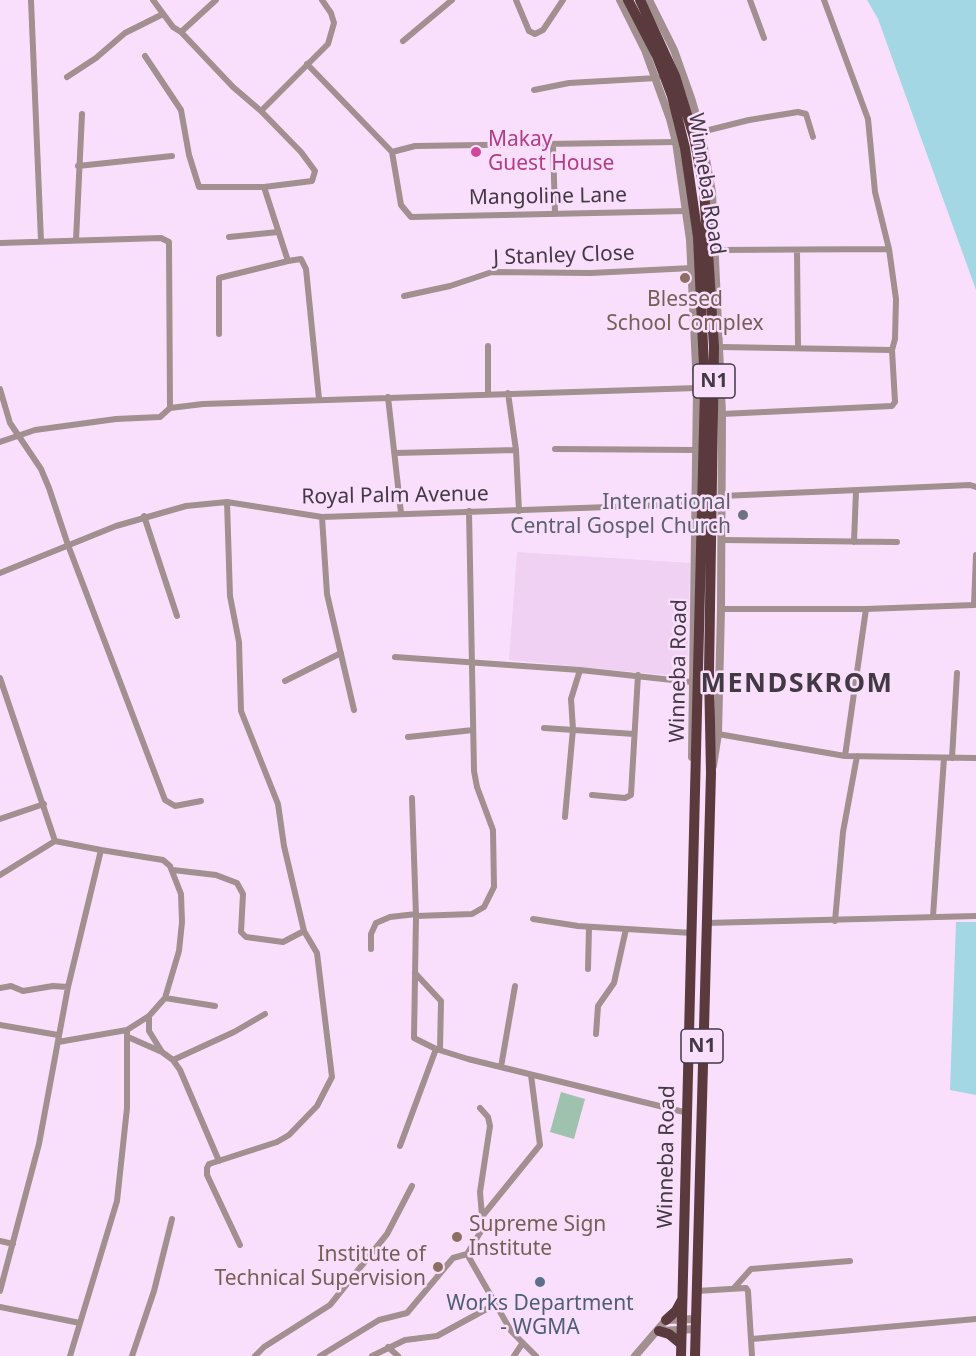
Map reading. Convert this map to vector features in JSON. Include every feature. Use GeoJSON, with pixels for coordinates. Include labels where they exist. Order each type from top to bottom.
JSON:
{"type":"FeatureCollection","features":[{"type":"Feature","properties":{"kind":"highway","name":"Winneba Road"},"geometry":{"type":"LineString","coordinates":[[628,0],[657,56],[678,120],[698,237],[706,306],[714,418],[709,672],[711,773],[695,1356]]}},
{"type":"Feature","properties":{"kind":"highway","name":"Winneba Road"},"geometry":{"type":"LineString","coordinates":[[640,0],[675,76],[694,137],[704,189],[705,388],[681,1350]]}},
{"type":"Feature","properties":{"kind":"highway"},"geometry":{"type":"LineString","coordinates":[[689,1006],[697,1007],[704,1003]]}},
{"type":"Feature","properties":{"kind":"highway"},"geometry":{"type":"LineString","coordinates":[[666,1320],[676,1311],[683,1297]]}},
{"type":"Feature","properties":{"kind":"highway"},"geometry":{"type":"LineString","coordinates":[[656,1332],[669,1335],[681,1350]]}},
{"type":"Feature","properties":{"kind":"street"},"geometry":{"type":"LineString","coordinates":[[31,0],[41,241]]}},
{"type":"Feature","properties":{"kind":"street"},"geometry":{"type":"LineString","coordinates":[[145,56],[181,110],[189,155],[199,187],[264,187],[312,181],[315,171],[301,152],[261,111],[233,87],[181,32],[161,15],[153,0]]}},
{"type":"Feature","properties":{"kind":"street"},"geometry":{"type":"LineString","coordinates":[[181,32],[216,0]]}},
{"type":"Feature","properties":{"kind":"street"},"geometry":{"type":"LineString","coordinates":[[403,41],[452,0]]}},
{"type":"Feature","properties":{"kind":"street"},"geometry":{"type":"LineString","coordinates":[[516,0],[529,31],[535,34],[543,30],[563,0]]}},
{"type":"Feature","properties":{"kind":"street"},"geometry":{"type":"LineString","coordinates":[[620,0],[657,78],[676,142],[692,268],[721,347],[721,609],[718,734],[716,758],[711,773]]}},
{"type":"Feature","properties":{"kind":"street"},"geometry":{"type":"LineString","coordinates":[[650,0],[674,50],[701,132],[712,192],[716,250],[706,306],[696,388],[691,682],[691,751],[696,777]]}},
{"type":"Feature","properties":{"kind":"street"},"geometry":{"type":"LineString","coordinates":[[750,0],[764,38]]}},
{"type":"Feature","properties":{"kind":"street"},"geometry":{"type":"LineString","coordinates":[[722,414],[892,406],[895,402],[892,350],[896,319],[889,249],[875,192],[868,119],[824,0]]}},
{"type":"Feature","properties":{"kind":"street"},"geometry":{"type":"LineString","coordinates":[[261,111],[328,44],[332,33],[331,13],[324,1]]}},
{"type":"Feature","properties":{"kind":"street"},"geometry":{"type":"LineString","coordinates":[[67,77],[96,58],[125,33],[161,15]]}},
{"type":"Feature","properties":{"kind":"street"},"geometry":{"type":"LineString","coordinates":[[307,64],[392,152],[415,146],[676,142]]}},
{"type":"Feature","properties":{"kind":"street"},"geometry":{"type":"LineString","coordinates":[[534,90],[568,83],[657,78]]}},
{"type":"Feature","properties":{"kind":"street"},"geometry":{"type":"LineString","coordinates":[[701,132],[749,120],[802,112],[806,114],[813,137]]}},
{"type":"Feature","properties":{"kind":"street"},"geometry":{"type":"LineString","coordinates":[[76,240],[82,114]]}},
{"type":"Feature","properties":{"kind":"street"},"geometry":{"type":"LineString","coordinates":[[553,145],[555,213]]}},
{"type":"Feature","properties":{"kind":"street","name":"Mangoline Lane"},"geometry":{"type":"LineString","coordinates":[[392,152],[401,205],[411,217],[686,211]]}},
{"type":"Feature","properties":{"kind":"street"},"geometry":{"type":"LineString","coordinates":[[78,166],[171,156]]}},
{"type":"Feature","properties":{"kind":"street"},"geometry":{"type":"LineString","coordinates":[[264,187],[288,261]]}},
{"type":"Feature","properties":{"kind":"street"},"geometry":{"type":"LineString","coordinates":[[229,237],[278,232]]}},
{"type":"Feature","properties":{"kind":"street"},"geometry":{"type":"LineString","coordinates":[[0,243],[161,238],[169,242],[170,408]]}},
{"type":"Feature","properties":{"kind":"street"},"geometry":{"type":"LineString","coordinates":[[716,250],[889,249]]}},
{"type":"Feature","properties":{"kind":"street"},"geometry":{"type":"LineString","coordinates":[[797,250],[798,346]]}},
{"type":"Feature","properties":{"kind":"street"},"geometry":{"type":"LineString","coordinates":[[219,334],[219,278],[302,259],[306,269],[319,399]]}},
{"type":"Feature","properties":{"kind":"street","name":"J Stanley Close"},"geometry":{"type":"LineString","coordinates":[[404,296],[450,286],[492,272],[591,273],[692,268]]}},
{"type":"Feature","properties":{"kind":"street"},"geometry":{"type":"LineString","coordinates":[[488,346],[488,394]]}},
{"type":"Feature","properties":{"kind":"street"},"geometry":{"type":"LineString","coordinates":[[721,347],[798,346],[892,350]]}},
{"type":"Feature","properties":{"kind":"street"},"geometry":{"type":"LineString","coordinates":[[0,388],[7,415],[50,488],[68,545],[165,800],[175,806],[201,801]]}},
{"type":"Feature","properties":{"kind":"street"},"geometry":{"type":"LineString","coordinates":[[0,442],[18,433],[116,419],[160,417],[170,408],[202,404],[696,388]]}},
{"type":"Feature","properties":{"kind":"street"},"geometry":{"type":"LineString","coordinates":[[508,393],[516,450],[519,511]]}},
{"type":"Feature","properties":{"kind":"street"},"geometry":{"type":"LineString","coordinates":[[388,397],[401,513]]}},
{"type":"Feature","properties":{"kind":"street"},"geometry":{"type":"LineString","coordinates":[[555,448],[695,450]]}},
{"type":"Feature","properties":{"kind":"street"},"geometry":{"type":"LineString","coordinates":[[395,453],[516,450]]}},
{"type":"Feature","properties":{"kind":"street"},"geometry":{"type":"LineString","coordinates":[[722,496],[970,485],[976,487]]}},
{"type":"Feature","properties":{"kind":"street"},"geometry":{"type":"LineString","coordinates":[[854,542],[856,491]]}},
{"type":"Feature","properties":{"kind":"street"},"geometry":{"type":"LineString","coordinates":[[227,502],[230,596],[239,642],[241,711],[278,804],[284,846],[304,931],[316,953],[321,972],[332,1077],[318,1106],[289,1135],[277,1142],[209,1164],[207,1175],[240,1245]]}},
{"type":"Feature","properties":{"kind":"street","name":"Royal Palm Avenue"},"geometry":{"type":"LineString","coordinates":[[0,573],[144,516],[186,506],[227,502],[322,517],[695,504]]}},
{"type":"Feature","properties":{"kind":"street"},"geometry":{"type":"LineString","coordinates":[[371,949],[371,934],[376,923],[390,917],[472,914],[484,907],[490,898],[495,877],[494,830],[477,788],[470,662],[469,512]]}},
{"type":"Feature","properties":{"kind":"street"},"geometry":{"type":"LineString","coordinates":[[144,516],[177,616]]}},
{"type":"Feature","properties":{"kind":"street"},"geometry":{"type":"LineString","coordinates":[[322,517],[327,594],[354,710]]}},
{"type":"Feature","properties":{"kind":"street"},"geometry":{"type":"LineString","coordinates":[[721,540],[897,542]]}},
{"type":"Feature","properties":{"kind":"street"},"geometry":{"type":"LineString","coordinates":[[721,609],[866,609],[975,605],[976,555]]}},
{"type":"Feature","properties":{"kind":"street"},"geometry":{"type":"LineString","coordinates":[[845,756],[866,609]]}},
{"type":"Feature","properties":{"kind":"street"},"geometry":{"type":"LineString","coordinates":[[285,681],[341,653]]}},
{"type":"Feature","properties":{"kind":"street"},"geometry":{"type":"LineString","coordinates":[[395,657],[580,670],[691,682]]}},
{"type":"Feature","properties":{"kind":"street"},"geometry":{"type":"LineString","coordinates":[[565,817],[573,729],[571,699],[580,670]]}},
{"type":"Feature","properties":{"kind":"street"},"geometry":{"type":"LineString","coordinates":[[952,758],[957,673]]}},
{"type":"Feature","properties":{"kind":"street"},"geometry":{"type":"LineString","coordinates":[[592,795],[630,797],[638,675]]}},
{"type":"Feature","properties":{"kind":"street"},"geometry":{"type":"LineString","coordinates":[[0,678],[56,841]]}},
{"type":"Feature","properties":{"kind":"street"},"geometry":{"type":"LineString","coordinates":[[544,728],[634,734]]}},
{"type":"Feature","properties":{"kind":"street"},"geometry":{"type":"LineString","coordinates":[[408,737],[473,730]]}},
{"type":"Feature","properties":{"kind":"street"},"geometry":{"type":"LineString","coordinates":[[718,734],[845,756],[976,758]]}},
{"type":"Feature","properties":{"kind":"street"},"geometry":{"type":"LineString","coordinates":[[835,921],[840,854],[857,756]]}},
{"type":"Feature","properties":{"kind":"street"},"geometry":{"type":"LineString","coordinates":[[933,916],[944,758]]}},
{"type":"Feature","properties":{"kind":"street"},"geometry":{"type":"LineString","coordinates":[[412,798],[416,915],[414,1038],[438,1050],[531,1076],[688,1113]]}},
{"type":"Feature","properties":{"kind":"street"},"geometry":{"type":"LineString","coordinates":[[0,819],[44,804]]}},
{"type":"Feature","properties":{"kind":"street"},"geometry":{"type":"LineString","coordinates":[[0,875],[56,841],[163,860],[173,870],[181,894],[182,922],[179,951],[165,998],[149,1016],[127,1030],[58,1038],[0,1025]]}},
{"type":"Feature","properties":{"kind":"street"},"geometry":{"type":"LineString","coordinates":[[0,1291],[39,1144],[68,987],[101,850]]}},
{"type":"Feature","properties":{"kind":"street"},"geometry":{"type":"LineString","coordinates":[[173,870],[216,875],[237,884],[243,894],[240,928],[246,937],[283,942],[304,931]]}},
{"type":"Feature","properties":{"kind":"street"},"geometry":{"type":"LineString","coordinates":[[706,923],[976,916]]}},
{"type":"Feature","properties":{"kind":"street"},"geometry":{"type":"LineString","coordinates":[[533,919],[589,927],[692,933]]}},
{"type":"Feature","properties":{"kind":"street"},"geometry":{"type":"LineString","coordinates":[[588,969],[589,927]]}},
{"type":"Feature","properties":{"kind":"street"},"geometry":{"type":"LineString","coordinates":[[596,1034],[598,1006],[614,982],[626,929]]}},
{"type":"Feature","properties":{"kind":"street"},"geometry":{"type":"LineString","coordinates":[[400,1146],[438,1050],[441,1001],[415,973]]}},
{"type":"Feature","properties":{"kind":"street"},"geometry":{"type":"LineString","coordinates":[[0,988],[11,986],[23,991],[53,986],[68,987]]}},
{"type":"Feature","properties":{"kind":"street"},"geometry":{"type":"LineString","coordinates":[[501,1067],[515,986]]}},
{"type":"Feature","properties":{"kind":"street"},"geometry":{"type":"LineString","coordinates":[[165,998],[215,1006]]}},
{"type":"Feature","properties":{"kind":"street"},"geometry":{"type":"LineString","coordinates":[[173,1060],[234,1032],[265,1014]]}},
{"type":"Feature","properties":{"kind":"street"},"geometry":{"type":"LineString","coordinates":[[149,1016],[149,1031],[162,1052]]}},
{"type":"Feature","properties":{"kind":"street"},"geometry":{"type":"LineString","coordinates":[[70,1356],[117,1201],[127,1108],[127,1030]]}},
{"type":"Feature","properties":{"kind":"street"},"geometry":{"type":"LineString","coordinates":[[128,1037],[162,1052],[173,1060],[180,1070],[219,1161]]}},
{"type":"Feature","properties":{"kind":"street"},"geometry":{"type":"LineString","coordinates":[[484,1214],[540,1145],[531,1076]]}},
{"type":"Feature","properties":{"kind":"street"},"geometry":{"type":"LineString","coordinates":[[320,1356],[379,1320],[407,1313],[453,1258],[467,1254],[481,1234],[484,1214],[480,1192],[490,1126],[488,1117],[480,1108]]}},
{"type":"Feature","properties":{"kind":"street"},"geometry":{"type":"LineString","coordinates":[[255,1356],[264,1347],[330,1305],[348,1279],[387,1234],[412,1186]]}},
{"type":"Feature","properties":{"kind":"street"},"geometry":{"type":"LineString","coordinates":[[132,1356],[153,1291],[172,1219]]}},
{"type":"Feature","properties":{"kind":"street"},"geometry":{"type":"LineString","coordinates":[[0,1241],[13,1244]]}},
{"type":"Feature","properties":{"kind":"street"},"geometry":{"type":"LineString","coordinates":[[467,1254],[494,1305],[522,1344],[536,1356]]}},
{"type":"Feature","properties":{"kind":"street"},"geometry":{"type":"LineString","coordinates":[[734,1288],[751,1269],[850,1261]]}},
{"type":"Feature","properties":{"kind":"street"},"geometry":{"type":"LineString","coordinates":[[697,1291],[746,1288],[752,1356]]}},
{"type":"Feature","properties":{"kind":"street"},"geometry":{"type":"LineString","coordinates":[[372,1356],[405,1340],[437,1336],[494,1305]]}},
{"type":"Feature","properties":{"kind":"street"},"geometry":{"type":"LineString","coordinates":[[0,1306],[80,1323]]}},
{"type":"Feature","properties":{"kind":"street"},"geometry":{"type":"LineString","coordinates":[[752,1339],[976,1319]]}},
{"type":"Feature","properties":{"kind":"street"},"geometry":{"type":"LineString","coordinates":[[635,1356],[666,1320],[695,1324]]}},
{"type":"Feature","properties":{"kind":"street"},"geometry":{"type":"LineString","coordinates":[[656,1332],[682,1324]]}},
{"type":"Feature","properties":{"kind":"street"},"geometry":{"type":"LineString","coordinates":[[514,1356],[522,1344]]}},
{"type":"Feature","properties":{"kind":"street"},"geometry":{"type":"LineString","coordinates":[[388,1347],[398,1356]]}},
{"type":"Feature","properties":{"kind":"shaded area"},"geometry":{"type":"Polygon","coordinates":[[[867,0],[976,0],[976,290],[878,19],[867,0]]]}},
{"type":"Feature","properties":{"kind":"shaded area"},"geometry":{"type":"Polygon","coordinates":[[[517,552],[690,563],[687,677],[509,660],[517,552]]]}},
{"type":"Feature","properties":{"kind":"shaded area"},"geometry":{"type":"Polygon","coordinates":[[[956,922],[976,922],[976,1095],[950,1090],[956,922]]]}},
{"type":"Feature","properties":{"kind":"shaded area"},"geometry":{"type":"Polygon","coordinates":[[[561,1092],[585,1099],[574,1139],[550,1132],[561,1092]]]}},
{"type":"Feature","properties":{"kind":"place","name":"Makay Guest House"},"geometry":{"type":"Point","coordinates":[476,152]}},
{"type":"Feature","properties":{"kind":"place","name":"Blessed School Complex"},"geometry":{"type":"Point","coordinates":[685,278]}},
{"type":"Feature","properties":{"kind":"place","name":"International Central Gospel Church"},"geometry":{"type":"Point","coordinates":[743,515]}},
{"type":"Feature","properties":{"kind":"place","name":"Supreme Sign Institute"},"geometry":{"type":"Point","coordinates":[457,1237]}},
{"type":"Feature","properties":{"kind":"place","name":"Institute of Technical Supervision"},"geometry":{"type":"Point","coordinates":[438,1267]}},
{"type":"Feature","properties":{"kind":"place","name":"Works Department - WGMA"},"geometry":{"type":"Point","coordinates":[540,1282]}},
{"type":"Feature","properties":{"kind":"district","name":"MENDSKROM"},"geometry":{"type":"Point","coordinates":[797,684]}}]}
